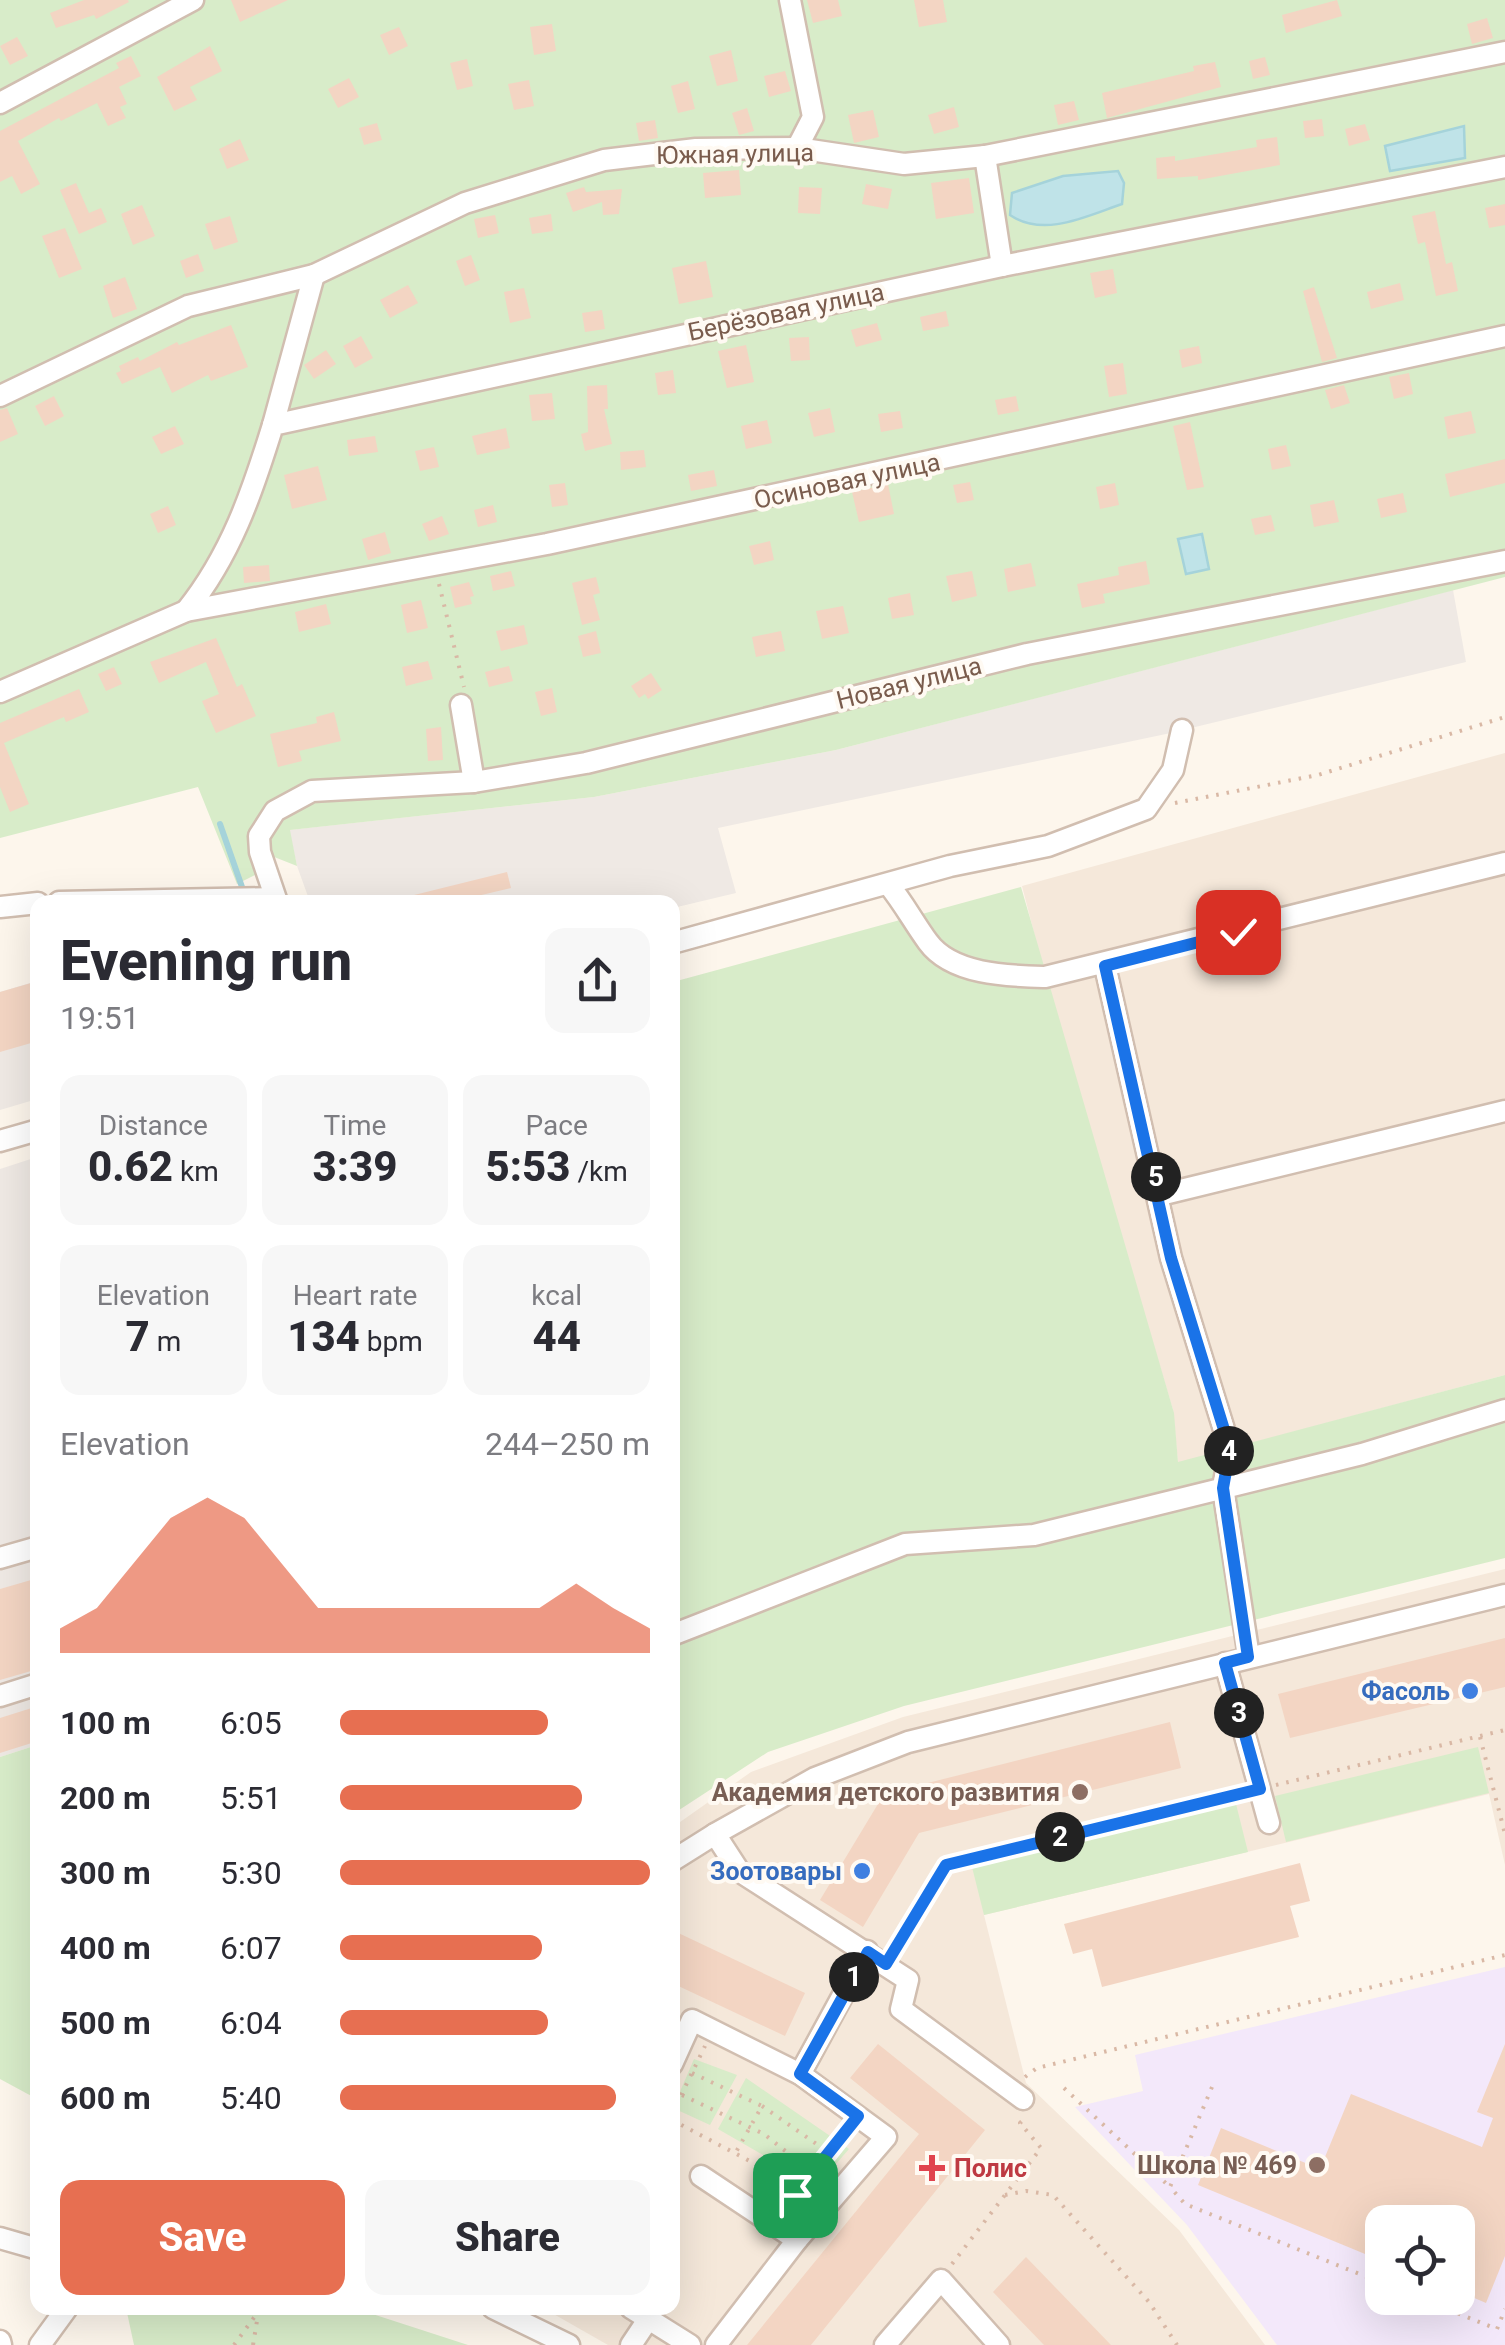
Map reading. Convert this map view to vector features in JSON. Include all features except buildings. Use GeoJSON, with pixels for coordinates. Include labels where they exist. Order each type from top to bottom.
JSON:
{"type":"FeatureCollection","features":[{"type":"Feature","properties":{"kind":"street"},"geometry":{"type":"LineString","coordinates":[[0,103],[194,0]]}},
{"type":"Feature","properties":{"kind":"street"},"geometry":{"type":"LineString","coordinates":[[790,0],[812,117],[797,148]]}},
{"type":"Feature","properties":{"kind":"street","name":"Южная улица"},"geometry":{"type":"LineString","coordinates":[[0,396],[188,306],[314,275],[464,203],[604,160],[696,149],[797,148],[904,164],[985,156],[1505,52]]}},
{"type":"Feature","properties":{"kind":"street"},"geometry":{"type":"LineString","coordinates":[[985,156],[1002,266]]}},
{"type":"Feature","properties":{"kind":"street","name":"Берёзовая улица"},"geometry":{"type":"LineString","coordinates":[[273,424],[1002,266],[1505,167]]}},
{"type":"Feature","properties":{"kind":"street"},"geometry":{"type":"LineString","coordinates":[[186,612],[216,575],[248,506],[314,275]]}},
{"type":"Feature","properties":{"kind":"street","name":"Осиновая улица"},"geometry":{"type":"LineString","coordinates":[[0,692],[186,612],[433,566],[1249,396],[1505,336]]}},
{"type":"Feature","properties":{"kind":"street","name":"Новая улица"},"geometry":{"type":"LineString","coordinates":[[274,895],[260,852],[263,824],[290,800],[312,792],[474,782],[586,762],[1027,654],[1505,561]]}},
{"type":"Feature","properties":{"kind":"street"},"geometry":{"type":"LineString","coordinates":[[461,704],[474,782]]}},
{"type":"Feature","properties":{"kind":"street"},"geometry":{"type":"LineString","coordinates":[[680,940],[1048,846],[1146,809],[1173,770],[1182,730]]}},
{"type":"Feature","properties":{"kind":"street"},"geometry":{"type":"LineString","coordinates":[[888,884],[913,914],[930,946],[982,974],[1045,977],[1105,966],[1505,863]]}},
{"type":"Feature","properties":{"kind":"street"},"geometry":{"type":"LineString","coordinates":[[0,907],[30,904]]}},
{"type":"Feature","properties":{"kind":"street"},"geometry":{"type":"LineString","coordinates":[[1105,966],[1160,1195],[1171,1258],[1230,1449],[1223,1488],[1248,1657]]}},
{"type":"Feature","properties":{"kind":"street"},"geometry":{"type":"LineString","coordinates":[[1160,1195],[1505,1111]]}},
{"type":"Feature","properties":{"kind":"street"},"geometry":{"type":"LineString","coordinates":[[0,1141],[30,1132]]}},
{"type":"Feature","properties":{"kind":"street"},"geometry":{"type":"LineString","coordinates":[[680,1631],[905,1544],[1034,1534],[1362,1454],[1505,1410]]}},
{"type":"Feature","properties":{"kind":"street"},"geometry":{"type":"LineString","coordinates":[[0,1558],[30,1549]]}},
{"type":"Feature","properties":{"kind":"street"},"geometry":{"type":"LineString","coordinates":[[680,1856],[816,1778],[908,1742],[1505,1595]]}},
{"type":"Feature","properties":{"kind":"street"},"geometry":{"type":"LineString","coordinates":[[1225,1663],[1269,1824]]}},
{"type":"Feature","properties":{"kind":"street"},"geometry":{"type":"LineString","coordinates":[[0,1696],[30,1687]]}},
{"type":"Feature","properties":{"kind":"street"},"geometry":{"type":"LineString","coordinates":[[715,1834],[739,1871],[908,1980],[901,2010],[1020,2101]]}},
{"type":"Feature","properties":{"kind":"street"},"geometry":{"type":"LineString","coordinates":[[800,2074],[868,1952]]}},
{"type":"Feature","properties":{"kind":"street"},"geometry":{"type":"LineString","coordinates":[[682,2069],[692,2020],[800,2074],[886,2137],[797,2240],[716,2345]]}},
{"type":"Feature","properties":{"kind":"street"},"geometry":{"type":"LineString","coordinates":[[702,2176],[797,2240]]}},
{"type":"Feature","properties":{"kind":"street"},"geometry":{"type":"LineString","coordinates":[[0,2238],[30,2247]]}},
{"type":"Feature","properties":{"kind":"street"},"geometry":{"type":"LineString","coordinates":[[885,2345],[941,2280],[999,2345]]}},
{"type":"Feature","properties":{"kind":"street"},"geometry":{"type":"LineString","coordinates":[[40,2345],[61,2315]]}},
{"type":"Feature","properties":{"kind":"street"},"geometry":{"type":"LineString","coordinates":[[507,2315],[569,2345]]}},
{"type":"Feature","properties":{"kind":"street"},"geometry":{"type":"LineString","coordinates":[[631,2345],[639,2315]]}},
{"type":"Feature","properties":{"kind":"street"},"geometry":{"type":"LineString","coordinates":[[643,2315],[690,2345]]}},
{"type":"Feature","properties":{"kind":"path"},"geometry":{"type":"LineString","coordinates":[[433,566],[456,645],[466,696],[461,704]]}},
{"type":"Feature","properties":{"kind":"path"},"geometry":{"type":"LineString","coordinates":[[1146,809],[1318,775],[1505,717]]}},
{"type":"Feature","properties":{"kind":"path"},"geometry":{"type":"LineString","coordinates":[[886,1964],[946,1865],[1505,1730]]}},
{"type":"Feature","properties":{"kind":"path"},"geometry":{"type":"LineString","coordinates":[[1480,1737],[1505,1834]]}},
{"type":"Feature","properties":{"kind":"path"},"geometry":{"type":"LineString","coordinates":[[1498,1807],[1505,1805]]}},
{"type":"Feature","properties":{"kind":"path"},"geometry":{"type":"LineString","coordinates":[[941,2280],[1040,2148],[1020,2124],[1020,2101],[1037,2068],[1505,1955]]}},
{"type":"Feature","properties":{"kind":"path"},"geometry":{"type":"LineString","coordinates":[[680,2099],[682,2069],[713,2031]]}},
{"type":"Feature","properties":{"kind":"path"},"geometry":{"type":"LineString","coordinates":[[682,2069],[762,2106],[829,2152]]}},
{"type":"Feature","properties":{"kind":"path"},"geometry":{"type":"LineString","coordinates":[[1170,2187],[1212,2087]]}},
{"type":"Feature","properties":{"kind":"path"},"geometry":{"type":"LineString","coordinates":[[1064,2088],[1186,2204],[1365,2276]]}},
{"type":"Feature","properties":{"kind":"path"},"geometry":{"type":"LineString","coordinates":[[682,2095],[750,2127],[813,2173]]}},
{"type":"Feature","properties":{"kind":"path"},"geometry":{"type":"LineString","coordinates":[[736,2152],[762,2106]]}},
{"type":"Feature","properties":{"kind":"path"},"geometry":{"type":"LineString","coordinates":[[795,2195],[858,2116]]}},
{"type":"Feature","properties":{"kind":"path"},"geometry":{"type":"LineString","coordinates":[[680,2120],[736,2152],[818,2216]]}},
{"type":"Feature","properties":{"kind":"path"},"geometry":{"type":"LineString","coordinates":[[1005,2195],[1026,2191],[1053,2195],[1149,2302],[1177,2345]]}},
{"type":"Feature","properties":{"kind":"path"},"geometry":{"type":"LineString","coordinates":[[1462,2315],[1497,2329],[1505,2310]]}},
{"type":"Feature","properties":{"kind":"path"},"geometry":{"type":"LineString","coordinates":[[234,2345],[256,2315]]}},
{"type":"Feature","properties":{"kind":"path"},"geometry":{"type":"LineString","coordinates":[[253,2345],[259,2315]]}},
{"type":"Feature","properties":{"kind":"shaded area"},"geometry":{"type":"Polygon","coordinates":[[[1453,590],[1466,662],[1166,734],[718,828],[736,893],[680,906],[680,895],[307,895],[289,830],[594,797],[836,750],[1453,590]]]}},
{"type":"Feature","properties":{"kind":"shaded area"},"geometry":{"type":"Polygon","coordinates":[[[1505,753],[1505,1375],[1178,1463],[1173,1410],[1055,1015],[1022,886],[1505,753]]]}},
{"type":"Feature","properties":{"kind":"shaded area"},"geometry":{"type":"Polygon","coordinates":[[[30,983],[30,1101],[0,1110],[0,992],[30,983]]]}},
{"type":"Feature","properties":{"kind":"shaded area"},"geometry":{"type":"Polygon","coordinates":[[[30,1159],[30,1747],[0,1757],[0,1169],[30,1159]]]}},
{"type":"Feature","properties":{"kind":"shaded area"},"geometry":{"type":"Polygon","coordinates":[[[1505,1569],[1505,1865],[1489,1794],[984,1915],[1026,2083],[1179,2230],[1265,2345],[608,2345],[555,2315],[680,2315],[680,1822],[751,1772],[903,1717],[1505,1569]]]}},
{"type":"Feature","properties":{"kind":"shaded area","name":"Школа № 469"},"geometry":{"type":"Polygon","coordinates":[[[1505,1967],[1505,2345],[1277,2345],[1187,2225],[1075,2107],[1143,2091],[1135,2055],[1505,1967]]]}},
{"type":"Feature","properties":{"kind":"green space"},"geometry":{"type":"Polygon","coordinates":[[[0,0],[1505,0],[1505,577],[836,750],[594,797],[290,830],[297,866],[254,849],[255,875],[237,884],[198,787],[0,838],[0,0]]]}},
{"type":"Feature","properties":{"kind":"green space"},"geometry":{"type":"Polygon","coordinates":[[[1021,887],[1174,1413],[1178,1462],[1505,1375],[1505,1558],[904,1706],[768,1752],[680,1809],[680,980],[1021,887]]]}},
{"type":"Feature","properties":{"kind":"green space"},"geometry":{"type":"Polygon","coordinates":[[[1478,1747],[1489,1793],[1286,1842],[1275,1796],[1478,1747]]]}},
{"type":"Feature","properties":{"kind":"green space"},"geometry":{"type":"Polygon","coordinates":[[[30,1748],[30,2095],[0,2079],[0,1757],[30,1748]]]}},
{"type":"Feature","properties":{"kind":"green space"},"geometry":{"type":"Polygon","coordinates":[[[1236,1804],[1248,1852],[984,1915],[972,1867],[1236,1804]]]}},
{"type":"Feature","properties":{"kind":"green space"},"geometry":{"type":"Polygon","coordinates":[[[694,2059],[737,2075],[710,2125],[680,2111],[680,2092],[694,2059]]]}},
{"type":"Feature","properties":{"kind":"green space"},"geometry":{"type":"Polygon","coordinates":[[[746,2078],[849,2149],[809,2195],[763,2155],[718,2129],[746,2078]]]}},
{"type":"Feature","properties":{"kind":"green space"},"geometry":{"type":"Polygon","coordinates":[[[128,2315],[376,2315],[468,2345],[134,2345],[128,2315]]]}},
{"type":"Feature","properties":{"kind":"water"},"geometry":{"type":"Polygon","coordinates":[[[1464,126],[1465,158],[1390,171],[1385,146],[1464,126]]]}},
{"type":"Feature","properties":{"kind":"water"},"geometry":{"type":"Polygon","coordinates":[[[1118,171],[1124,183],[1122,204],[1051,225],[1023,222],[1010,215],[1012,193],[1063,176],[1118,171]]]}},
{"type":"Feature","properties":{"kind":"water"},"geometry":{"type":"Polygon","coordinates":[[[1202,534],[1209,569],[1186,574],[1178,539],[1202,534]]]}},
{"type":"Feature","properties":{"kind":"waterway"},"geometry":{"type":"LineString","coordinates":[[220,824],[242,887]]}},
{"type":"Feature","properties":{"kind":"place","name":"Фасоль"},"geometry":{"type":"Point","coordinates":[1470,1691]}},
{"type":"Feature","properties":{"kind":"place","name":"Академия детского развития"},"geometry":{"type":"Point","coordinates":[1080,1792]}},
{"type":"Feature","properties":{"kind":"place","name":"Зоотовары"},"geometry":{"type":"Point","coordinates":[862,1871]}},
{"type":"Feature","properties":{"kind":"place","name":"Школа № 469"},"geometry":{"type":"Point","coordinates":[1317,2165]}},
{"type":"Feature","properties":{"kind":"place","name":"Полис"},"geometry":{"type":"Point","coordinates":[932,2168]}},
{"type":"Feature","properties":{"kind":"route"},"geometry":{"type":"LineString","coordinates":[[795,2195],[858,2116],[800,2074],[868,1952],[886,1964],[946,1865],[1260,1789],[1225,1663],[1248,1657],[1223,1488],[1230,1449],[1171,1258],[1160,1195],[1105,966],[1238,932]]}}]}
